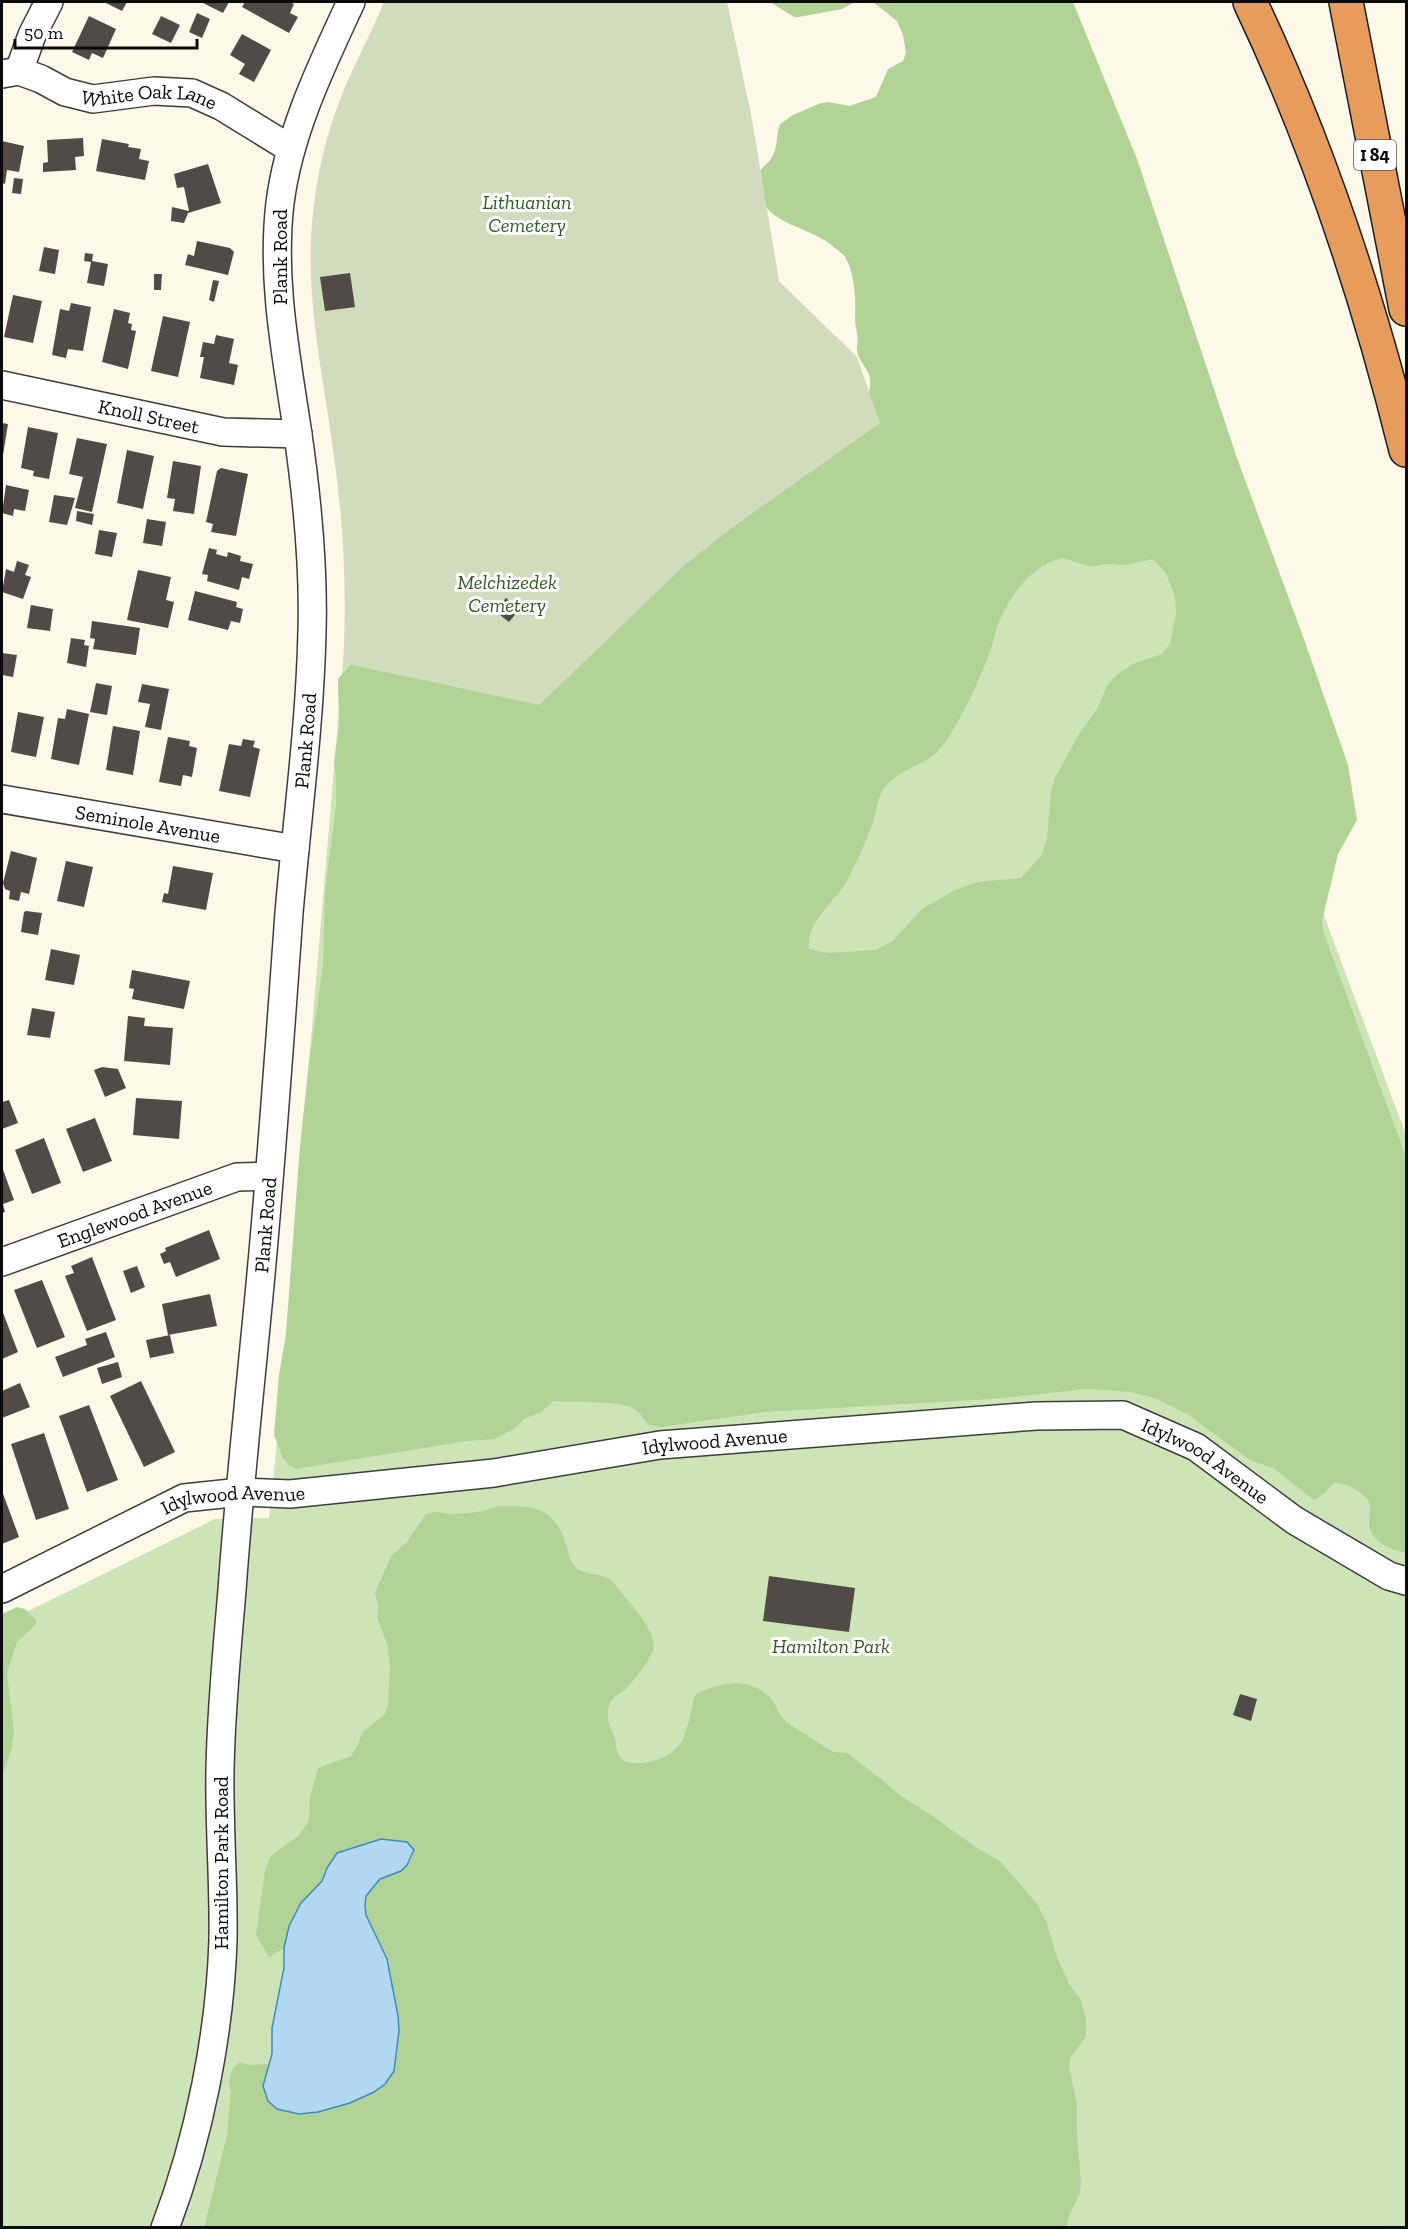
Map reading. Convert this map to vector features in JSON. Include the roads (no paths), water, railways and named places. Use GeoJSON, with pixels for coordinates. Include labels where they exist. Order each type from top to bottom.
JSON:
{"type":"FeatureCollection","features":[{"type":"Feature","properties":{"kind":"highway"},"geometry":{"type":"LineString","coordinates":[[1250,2],[1306,134],[1345,239],[1378,342],[1407,450]]}},
{"type":"Feature","properties":{"kind":"highway","name":"I 84"},"geometry":{"type":"LineString","coordinates":[[1346,2],[1407,309]]}},
{"type":"Feature","properties":{"kind":"street"},"geometry":{"type":"LineString","coordinates":[[10,72],[49,2]]}},
{"type":"Feature","properties":{"kind":"street","name":"Plank Road"},"geometry":{"type":"LineString","coordinates":[[241,1492],[310,679],[313,604],[309,530],[277,278],[280,198],[291,149],[315,81],[351,2]]}},
{"type":"Feature","properties":{"kind":"street","name":"White Oak Lane"},"geometry":{"type":"LineString","coordinates":[[10,72],[41,79],[65,92],[93,99],[154,92],[192,93],[221,106],[291,149]]}},
{"type":"Feature","properties":{"kind":"street","name":"Knoll Street"},"geometry":{"type":"LineString","coordinates":[[2,385],[223,432],[298,434]]}},
{"type":"Feature","properties":{"kind":"street","name":"Seminole Avenue"},"geometry":{"type":"LineString","coordinates":[[2,799],[295,849]]}},
{"type":"Feature","properties":{"kind":"street","name":"Englewood Avenue"},"geometry":{"type":"LineString","coordinates":[[2,1262],[237,1177],[269,1176]]}},
{"type":"Feature","properties":{"kind":"street","name":"Idylwood Avenue"},"geometry":{"type":"LineString","coordinates":[[2,1589],[184,1498],[241,1492],[291,1494],[494,1473],[660,1445],[1036,1416],[1122,1415],[1196,1448],[1294,1520],[1389,1576],[1407,1581]]}},
{"type":"Feature","properties":{"kind":"street","name":"Hamilton Park Road"},"geometry":{"type":"LineString","coordinates":[[165,2228],[181,2183],[199,2111],[220,1985],[223,1918],[220,1745],[241,1492]]}},
{"type":"Feature","properties":{"kind":"water"},"geometry":{"type":"Polygon","coordinates":[[[381,1839],[407,1842],[414,1850],[407,1865],[401,1871],[380,1879],[366,1896],[365,1906],[366,1915],[387,1959],[398,2016],[399,2031],[394,2071],[385,2084],[374,2092],[350,2103],[318,2112],[299,2114],[277,2109],[268,2101],[263,2086],[272,2054],[272,2028],[284,1968],[284,1948],[289,1926],[301,1903],[322,1881],[337,1853],[381,1839]]]}},
{"type":"Feature","properties":{"kind":"park label","name":"Lithuanian Cemetery"},"geometry":{"type":"Point","coordinates":[527,214]}},
{"type":"Feature","properties":{"kind":"park label","name":"Melchizedek Cemetery"},"geometry":{"type":"Point","coordinates":[507,594]}},
{"type":"Feature","properties":{"kind":"park label","name":"Hamilton Park"},"geometry":{"type":"Point","coordinates":[831,1646]}}]}
